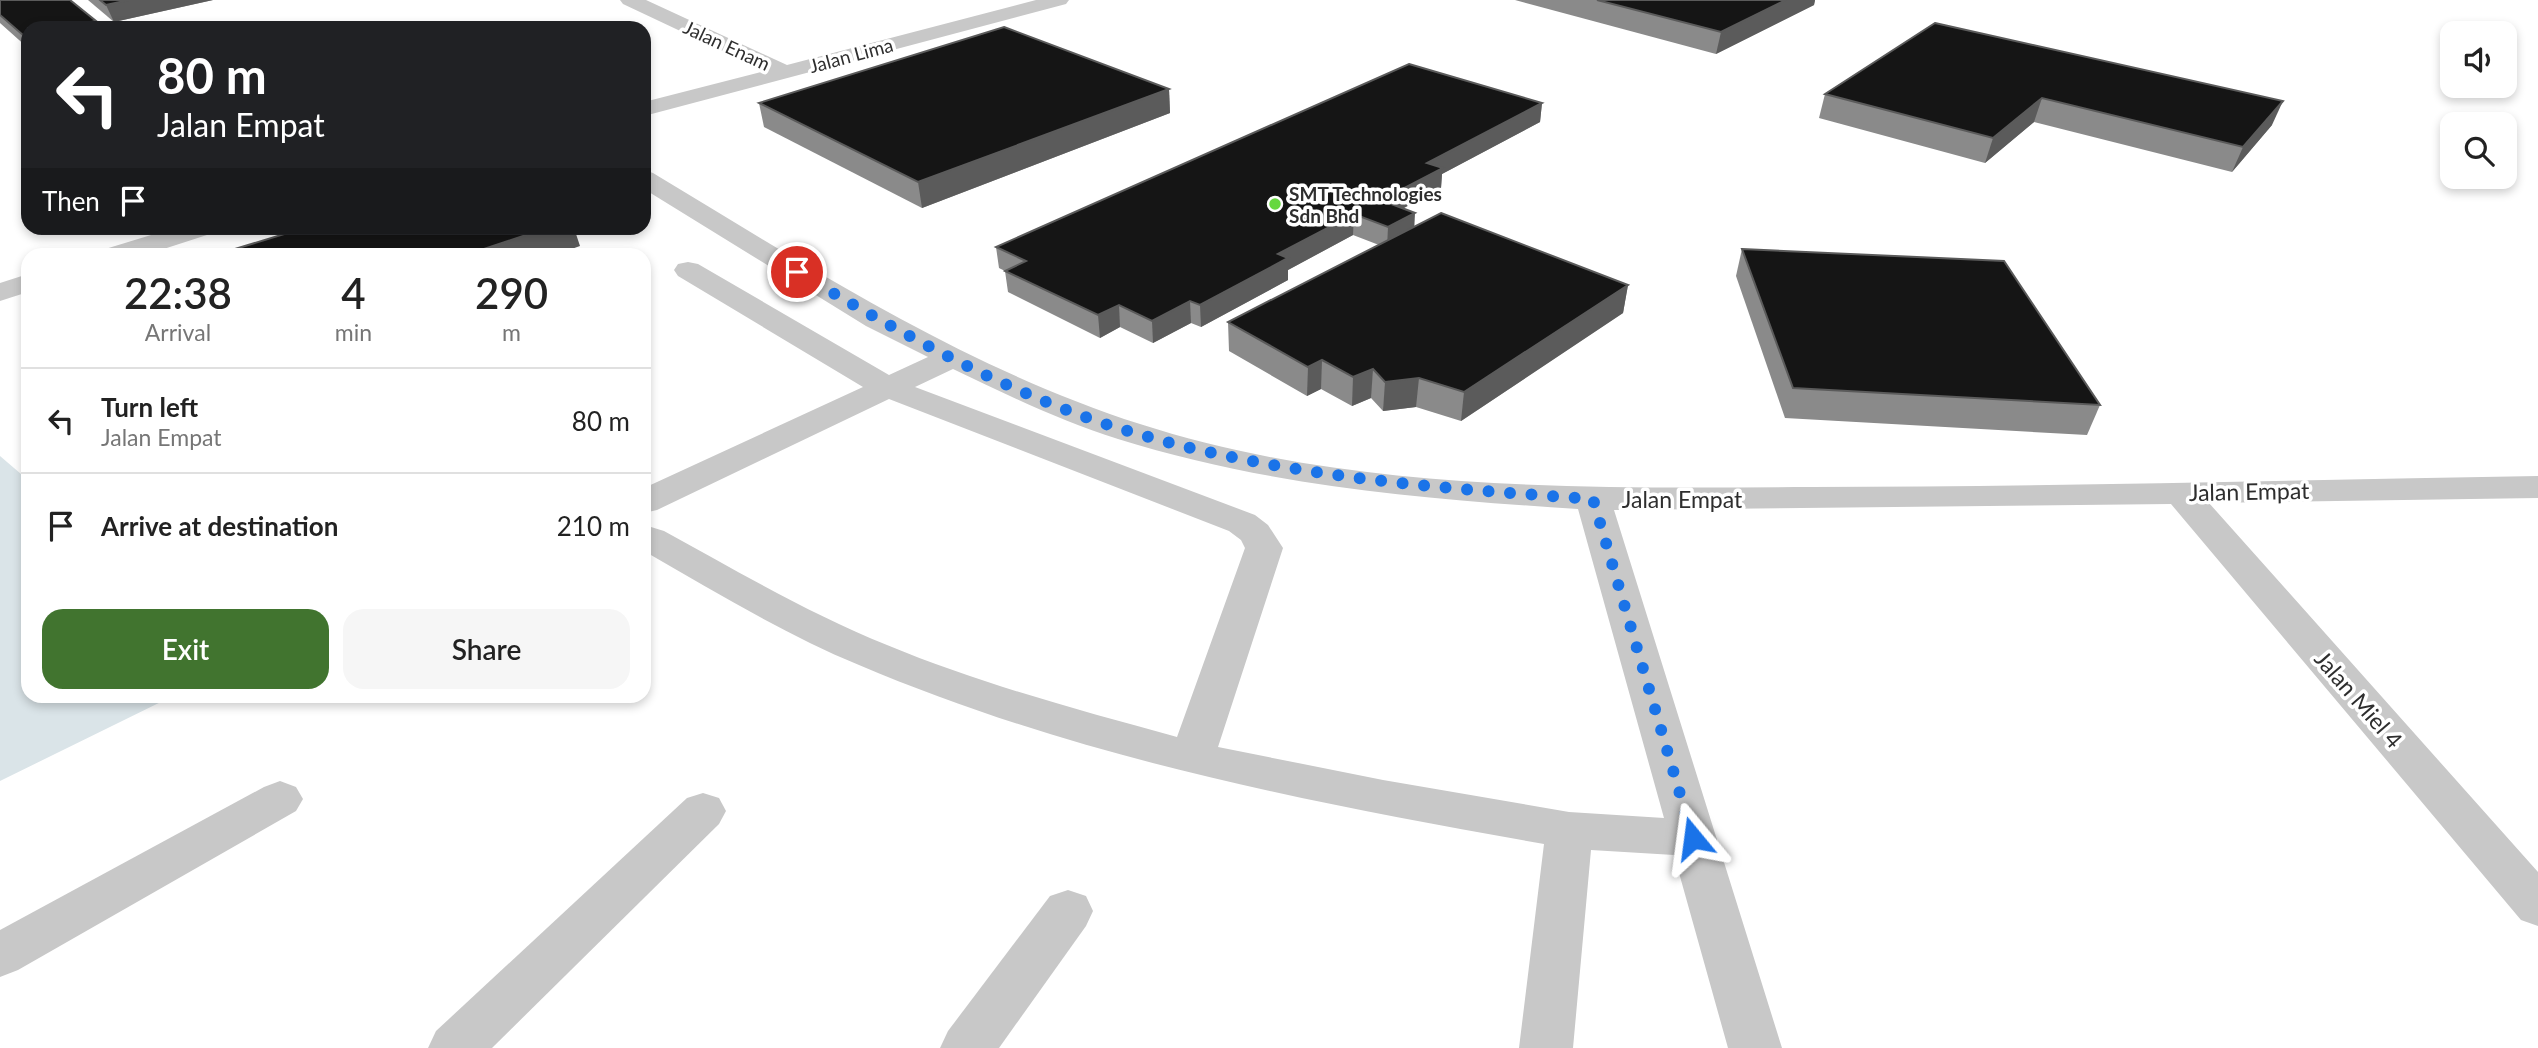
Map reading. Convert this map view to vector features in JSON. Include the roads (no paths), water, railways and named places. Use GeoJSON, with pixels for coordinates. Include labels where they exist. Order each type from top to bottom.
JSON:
{"type":"FeatureCollection","features":[{"type":"Feature","properties":{"kind":"street","name":"Jalan Enam"},"geometry":{"type":"LineString","coordinates":[[630,0],[785,72]]}},
{"type":"Feature","properties":{"kind":"street","name":"Jalan Lima"},"geometry":{"type":"LineString","coordinates":[[651,107],[1059,0]]}},
{"type":"Feature","properties":{"kind":"street","name":"Jalan Empat"},"geometry":{"type":"LineString","coordinates":[[651,182],[877,320],[1040,399],[1104,423],[1237,460],[1347,479],[1477,492],[1593,499],[1883,498],[2538,487]]}},
{"type":"Feature","properties":{"kind":"street"},"geometry":{"type":"LineString","coordinates":[[137,248],[178,235]]}},
{"type":"Feature","properties":{"kind":"street"},"geometry":{"type":"LineString","coordinates":[[688,270],[888,388],[1242,523],[1255,534],[1264,548],[1192,758]]}},
{"type":"Feature","properties":{"kind":"street"},"geometry":{"type":"LineString","coordinates":[[0,292],[21,285]]}},
{"type":"Feature","properties":{"kind":"street"},"geometry":{"type":"LineString","coordinates":[[651,519],[888,388],[953,357]]}},
{"type":"Feature","properties":{"kind":"street","name":"Jalan Miel 4"},"geometry":{"type":"LineString","coordinates":[[2180,492],[2538,906]]}},
{"type":"Feature","properties":{"kind":"street"},"geometry":{"type":"LineString","coordinates":[[1593,499],[1755,1048]]}},
{"type":"Feature","properties":{"kind":"street"},"geometry":{"type":"LineString","coordinates":[[651,523],[759,600],[872,655],[1018,709],[1192,758],[1383,797],[1569,831],[1693,838]]}},
{"type":"Feature","properties":{"kind":"street"},"geometry":{"type":"LineString","coordinates":[[0,955],[280,799]]}},
{"type":"Feature","properties":{"kind":"street"},"geometry":{"type":"LineString","coordinates":[[455,1048],[704,811]]}},
{"type":"Feature","properties":{"kind":"street"},"geometry":{"type":"LineString","coordinates":[[1546,1048],[1569,831]]}},
{"type":"Feature","properties":{"kind":"street"},"geometry":{"type":"LineString","coordinates":[[967,1048],[1068,911]]}},
{"type":"Feature","properties":{"kind":"place","name":"SMT Technologies Sdn Bhd"},"geometry":{"type":"Point","coordinates":[1275,204]}}]}
